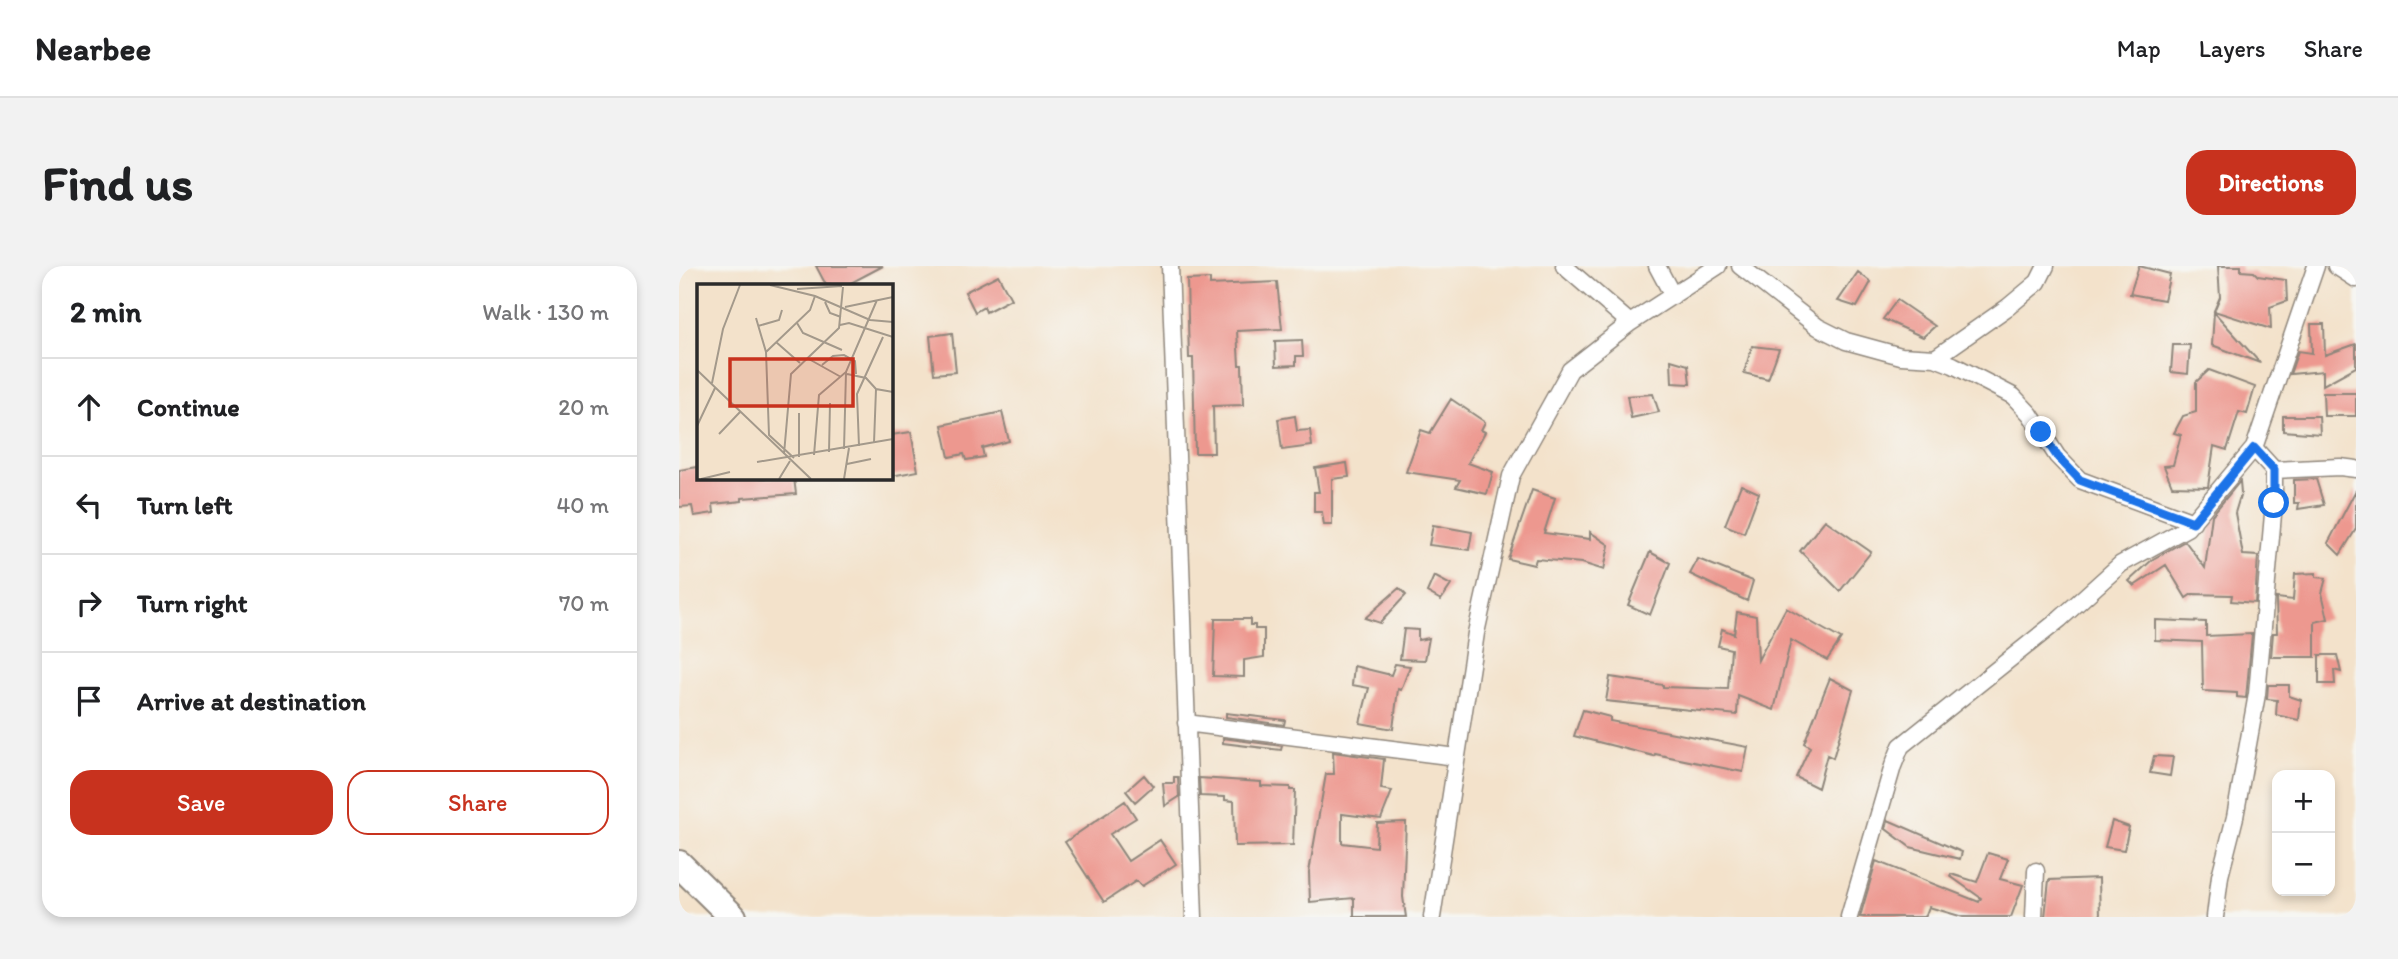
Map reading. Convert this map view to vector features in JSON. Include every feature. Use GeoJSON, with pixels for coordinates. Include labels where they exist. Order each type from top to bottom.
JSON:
{"type":"FeatureCollection","features":[{"type":"Feature","properties":{"kind":"main road"},"geometry":{"type":"LineString","coordinates":[[679,864],[733,917]]}},
{"type":"Feature","properties":{"kind":"street"},"geometry":{"type":"LineString","coordinates":[[1170,266],[1194,917]]}},
{"type":"Feature","properties":{"kind":"street"},"geometry":{"type":"LineString","coordinates":[[1564,266],[1630,323]]}},
{"type":"Feature","properties":{"kind":"street"},"geometry":{"type":"LineString","coordinates":[[1657,266],[1673,296]]}},
{"type":"Feature","properties":{"kind":"street"},"geometry":{"type":"LineString","coordinates":[[1432,917],[1476,633],[1511,476],[1570,370],[1630,323],[1718,266]]}},
{"type":"Feature","properties":{"kind":"street"},"geometry":{"type":"LineString","coordinates":[[1740,266],[1818,327],[1846,341],[1901,356],[1935,358],[2013,397],[2030,414],[2057,456],[2080,480],[2193,522]]}},
{"type":"Feature","properties":{"kind":"street"},"geometry":{"type":"LineString","coordinates":[[1935,358],[2008,307],[2038,282],[2046,266]]}},
{"type":"Feature","properties":{"kind":"street"},"geometry":{"type":"LineString","coordinates":[[1849,917],[1889,778],[1901,746],[2060,619],[2121,565],[2193,522],[2254,448],[2316,266]]}},
{"type":"Feature","properties":{"kind":"street"},"geometry":{"type":"LineString","coordinates":[[2336,266],[2356,279]]}},
{"type":"Feature","properties":{"kind":"street"},"geometry":{"type":"LineString","coordinates":[[2215,917],[2220,876],[2235,817],[2257,694],[2274,503],[2274,470],[2254,448]]}},
{"type":"Feature","properties":{"kind":"street"},"geometry":{"type":"LineString","coordinates":[[2274,470],[2340,467],[2356,469]]}},
{"type":"Feature","properties":{"kind":"street"},"geometry":{"type":"LineString","coordinates":[[1186,723],[1457,757]]}},
{"type":"Feature","properties":{"kind":"street"},"geometry":{"type":"LineString","coordinates":[[2034,917],[2036,871]]}},
{"type":"Feature","properties":{"kind":"building"},"geometry":{"type":"Polygon","coordinates":[[[816,266],[883,266],[849,284],[825,284],[816,266]]]}},
{"type":"Feature","properties":{"kind":"building"},"geometry":{"type":"Polygon","coordinates":[[[2139,266],[2170,274],[2164,300],[2130,294],[2139,266]]]}},
{"type":"Feature","properties":{"kind":"building"},"geometry":{"type":"Polygon","coordinates":[[[2218,266],[2241,266],[2241,271],[2286,280],[2287,301],[2270,307],[2271,329],[2214,311],[2220,297],[2218,266]]]}},
{"type":"Feature","properties":{"kind":"building"},"geometry":{"type":"Polygon","coordinates":[[[1858,272],[1871,282],[1857,307],[1838,301],[1858,272]]]}},
{"type":"Feature","properties":{"kind":"building"},"geometry":{"type":"Polygon","coordinates":[[[998,275],[1011,299],[986,312],[984,307],[975,312],[965,292],[998,275]]]}},
{"type":"Feature","properties":{"kind":"building"},"geometry":{"type":"Polygon","coordinates":[[[1210,279],[1210,285],[1277,282],[1282,329],[1237,331],[1239,365],[1242,365],[1243,405],[1213,406],[1214,453],[1195,453],[1193,358],[1189,358],[1187,280],[1210,279]]]}},
{"type":"Feature","properties":{"kind":"building"},"geometry":{"type":"Polygon","coordinates":[[[1897,300],[1935,326],[1923,337],[1883,319],[1897,300]]]}},
{"type":"Feature","properties":{"kind":"building"},"geometry":{"type":"Polygon","coordinates":[[[2214,312],[2260,363],[2212,345],[2214,312]]]}},
{"type":"Feature","properties":{"kind":"building"},"geometry":{"type":"Polygon","coordinates":[[[2311,324],[2324,324],[2325,355],[2356,344],[2356,367],[2323,385],[2323,371],[2290,374],[2298,351],[2312,353],[2311,324]]]}},
{"type":"Feature","properties":{"kind":"building"},"geometry":{"type":"Polygon","coordinates":[[[952,333],[956,372],[934,374],[930,336],[952,333]]]}},
{"type":"Feature","properties":{"kind":"building"},"geometry":{"type":"Polygon","coordinates":[[[1302,340],[1303,356],[1296,356],[1296,365],[1276,366],[1275,341],[1302,340]]]}},
{"type":"Feature","properties":{"kind":"building"},"geometry":{"type":"Polygon","coordinates":[[[2173,345],[2190,345],[2188,374],[2171,372],[2173,345]]]}},
{"type":"Feature","properties":{"kind":"building"},"geometry":{"type":"Polygon","coordinates":[[[1752,346],[1779,349],[1768,379],[1744,373],[1752,346]]]}},
{"type":"Feature","properties":{"kind":"building"},"geometry":{"type":"Polygon","coordinates":[[[1671,360],[1688,365],[1690,384],[1672,383],[1671,360]]]}},
{"type":"Feature","properties":{"kind":"building"},"geometry":{"type":"Polygon","coordinates":[[[2209,370],[2255,387],[2247,414],[2239,412],[2227,450],[2214,446],[2208,487],[2172,486],[2164,466],[2173,465],[2181,435],[2174,433],[2183,416],[2196,412],[2196,382],[2209,370]]]}},
{"type":"Feature","properties":{"kind":"building"},"geometry":{"type":"Polygon","coordinates":[[[2323,393],[2356,393],[2356,416],[2324,416],[2323,393]]]}},
{"type":"Feature","properties":{"kind":"building"},"geometry":{"type":"Polygon","coordinates":[[[1653,394],[1659,412],[1631,418],[1627,396],[1653,394]]]}},
{"type":"Feature","properties":{"kind":"building"},"geometry":{"type":"Polygon","coordinates":[[[1451,399],[1485,422],[1481,430],[1485,432],[1468,463],[1493,472],[1487,494],[1456,487],[1460,480],[1406,472],[1421,430],[1430,433],[1451,399]]]}},
{"type":"Feature","properties":{"kind":"building"},"geometry":{"type":"Polygon","coordinates":[[[1002,412],[1009,441],[982,448],[984,457],[966,460],[964,454],[949,457],[942,425],[1002,412]]]}},
{"type":"Feature","properties":{"kind":"building"},"geometry":{"type":"Polygon","coordinates":[[[1295,416],[1297,431],[1310,430],[1312,446],[1282,450],[1278,419],[1295,416]]]}},
{"type":"Feature","properties":{"kind":"building"},"geometry":{"type":"Polygon","coordinates":[[[2283,416],[2319,416],[2320,434],[2283,431],[2283,416]]]}},
{"type":"Feature","properties":{"kind":"building"},"geometry":{"type":"Polygon","coordinates":[[[911,432],[918,471],[893,476],[893,435],[911,432]]]}},
{"type":"Feature","properties":{"kind":"building"},"geometry":{"type":"Polygon","coordinates":[[[1347,463],[1349,477],[1332,479],[1332,525],[1324,525],[1322,512],[1314,512],[1314,492],[1319,492],[1315,468],[1347,463]]]}},
{"type":"Feature","properties":{"kind":"building"},"geometry":{"type":"Polygon","coordinates":[[[697,467],[697,480],[794,480],[796,494],[742,498],[742,501],[713,504],[714,513],[694,516],[692,506],[679,507],[679,470],[697,467]]]}},
{"type":"Feature","properties":{"kind":"building"},"geometry":{"type":"Polygon","coordinates":[[[2316,479],[2324,505],[2298,509],[2299,503],[2294,503],[2294,480],[2316,479]]]}},
{"type":"Feature","properties":{"kind":"building"},"geometry":{"type":"Polygon","coordinates":[[[2240,481],[2241,493],[2235,513],[2243,555],[2258,556],[2255,603],[2231,601],[2232,595],[2192,594],[2186,598],[2166,565],[2134,586],[2129,581],[2153,559],[2185,541],[2205,568],[2212,515],[2240,481]]]}},
{"type":"Feature","properties":{"kind":"building"},"geometry":{"type":"Polygon","coordinates":[[[1741,485],[1759,493],[1744,533],[1725,525],[1741,485]]]}},
{"type":"Feature","properties":{"kind":"building"},"geometry":{"type":"Polygon","coordinates":[[[1532,490],[1555,498],[1544,533],[1590,539],[1590,532],[1609,545],[1604,570],[1582,563],[1536,559],[1534,565],[1508,559],[1532,490]]]}},
{"type":"Feature","properties":{"kind":"building"},"geometry":{"type":"Polygon","coordinates":[[[2356,490],[2356,529],[2340,555],[2328,543],[2356,490]]]}},
{"type":"Feature","properties":{"kind":"building"},"geometry":{"type":"Polygon","coordinates":[[[1825,520],[1871,552],[1840,591],[1800,551],[1825,520]]]}},
{"type":"Feature","properties":{"kind":"building"},"geometry":{"type":"Polygon","coordinates":[[[1433,525],[1472,532],[1469,550],[1429,545],[1433,525]]]}},
{"type":"Feature","properties":{"kind":"building"},"geometry":{"type":"Polygon","coordinates":[[[1650,552],[1670,563],[1650,615],[1628,605],[1650,552]]]}},
{"type":"Feature","properties":{"kind":"building"},"geometry":{"type":"Polygon","coordinates":[[[1698,559],[1753,581],[1747,601],[1690,574],[1698,559]]]}},
{"type":"Feature","properties":{"kind":"building"},"geometry":{"type":"Polygon","coordinates":[[[2316,573],[2316,577],[2326,578],[2322,593],[2328,619],[2315,622],[2315,657],[2271,657],[2273,633],[2277,633],[2276,598],[2293,600],[2295,574],[2316,573]]]}},
{"type":"Feature","properties":{"kind":"building"},"geometry":{"type":"Polygon","coordinates":[[[1434,576],[1451,585],[1441,600],[1427,592],[1434,576]]]}},
{"type":"Feature","properties":{"kind":"building"},"geometry":{"type":"Polygon","coordinates":[[[1399,588],[1406,595],[1380,623],[1365,618],[1399,588]]]}},
{"type":"Feature","properties":{"kind":"building"},"geometry":{"type":"Polygon","coordinates":[[[1786,608],[1841,639],[1827,660],[1791,640],[1774,710],[1738,696],[1737,715],[1606,701],[1610,677],[1663,687],[1728,689],[1731,649],[1718,646],[1722,629],[1734,634],[1737,612],[1756,616],[1758,660],[1786,608]]]}},
{"type":"Feature","properties":{"kind":"building"},"geometry":{"type":"Polygon","coordinates":[[[1215,619],[1250,619],[1250,625],[1255,625],[1255,629],[1264,629],[1264,657],[1244,660],[1244,677],[1213,676],[1215,619]]]}},
{"type":"Feature","properties":{"kind":"building"},"geometry":{"type":"Polygon","coordinates":[[[2155,620],[2206,622],[2206,636],[2252,634],[2246,698],[2237,697],[2237,693],[2203,691],[2202,642],[2155,640],[2155,620]]]}},
{"type":"Feature","properties":{"kind":"building"},"geometry":{"type":"Polygon","coordinates":[[[1404,629],[1418,630],[1418,640],[1429,638],[1425,660],[1400,659],[1404,629]]]}},
{"type":"Feature","properties":{"kind":"building"},"geometry":{"type":"Polygon","coordinates":[[[2319,655],[2337,655],[2341,672],[2334,670],[2335,684],[2319,684],[2319,655]]]}},
{"type":"Feature","properties":{"kind":"building"},"geometry":{"type":"Polygon","coordinates":[[[1395,664],[1410,666],[1401,690],[1398,689],[1393,729],[1360,723],[1369,688],[1352,685],[1354,666],[1391,675],[1395,664]]]}},
{"type":"Feature","properties":{"kind":"building"},"geometry":{"type":"Polygon","coordinates":[[[1830,678],[1853,690],[1833,758],[1827,755],[1818,788],[1796,777],[1810,747],[1804,743],[1830,678]]]}},
{"type":"Feature","properties":{"kind":"building"},"geometry":{"type":"Polygon","coordinates":[[[2268,685],[2289,685],[2289,696],[2301,700],[2299,720],[2276,715],[2277,700],[2267,699],[2268,685]]]}},
{"type":"Feature","properties":{"kind":"building"},"geometry":{"type":"Polygon","coordinates":[[[1583,710],[1610,717],[1610,721],[1748,747],[1743,772],[1655,754],[1654,756],[1574,736],[1583,710]]]}},
{"type":"Feature","properties":{"kind":"building"},"geometry":{"type":"Polygon","coordinates":[[[1226,713],[1285,720],[1284,725],[1226,717],[1226,713]]]}},
{"type":"Feature","properties":{"kind":"building"},"geometry":{"type":"Polygon","coordinates":[[[1223,738],[1282,746],[1281,750],[1223,743],[1223,738]]]}},
{"type":"Feature","properties":{"kind":"building"},"geometry":{"type":"Polygon","coordinates":[[[1333,752],[1384,759],[1381,789],[1392,791],[1381,819],[1342,814],[1342,843],[1376,847],[1377,823],[1406,822],[1403,897],[1406,917],[1354,917],[1354,898],[1310,902],[1309,872],[1326,774],[1334,774],[1333,752]]]}},
{"type":"Feature","properties":{"kind":"building"},"geometry":{"type":"Polygon","coordinates":[[[2154,756],[2173,757],[2170,776],[2150,773],[2154,756]]]}},
{"type":"Feature","properties":{"kind":"building"},"geometry":{"type":"Polygon","coordinates":[[[1144,775],[1153,786],[1135,802],[1126,791],[1144,775]]]}},
{"type":"Feature","properties":{"kind":"building"},"geometry":{"type":"Polygon","coordinates":[[[1174,777],[1178,777],[1179,797],[1165,806],[1163,783],[1174,783],[1174,777]]]}},
{"type":"Feature","properties":{"kind":"building"},"geometry":{"type":"Polygon","coordinates":[[[1199,778],[1261,782],[1261,786],[1290,787],[1290,790],[1295,790],[1293,845],[1235,846],[1234,801],[1225,800],[1225,797],[1200,796],[1199,778]]]}},
{"type":"Feature","properties":{"kind":"building"},"geometry":{"type":"Polygon","coordinates":[[[1125,801],[1136,818],[1110,834],[1128,861],[1160,840],[1176,864],[1142,886],[1136,881],[1104,902],[1065,842],[1125,801]]]}},
{"type":"Feature","properties":{"kind":"building"},"geometry":{"type":"Polygon","coordinates":[[[1888,820],[1962,852],[1960,859],[1910,847],[1886,829],[1888,820]]]}},
{"type":"Feature","properties":{"kind":"building"},"geometry":{"type":"Polygon","coordinates":[[[2112,821],[2129,827],[2124,850],[2105,847],[2112,821]]]}},
{"type":"Feature","properties":{"kind":"building"},"geometry":{"type":"Polygon","coordinates":[[[1988,853],[2008,859],[2000,879],[2023,885],[2011,917],[1963,917],[1929,907],[1925,917],[1860,917],[1876,861],[1979,902],[1981,898],[1950,876],[1951,874],[1977,882],[1988,853]]]}},
{"type":"Feature","properties":{"kind":"building"},"geometry":{"type":"Polygon","coordinates":[[[2099,878],[2100,917],[2045,917],[2049,880],[2099,878]]]}},
{"type":"Feature","properties":{"kind":"route"},"geometry":{"type":"LineString","coordinates":[[2041,432],[2057,456],[2080,480],[2193,522],[2254,448],[2274,470],[2274,503]]}}]}
